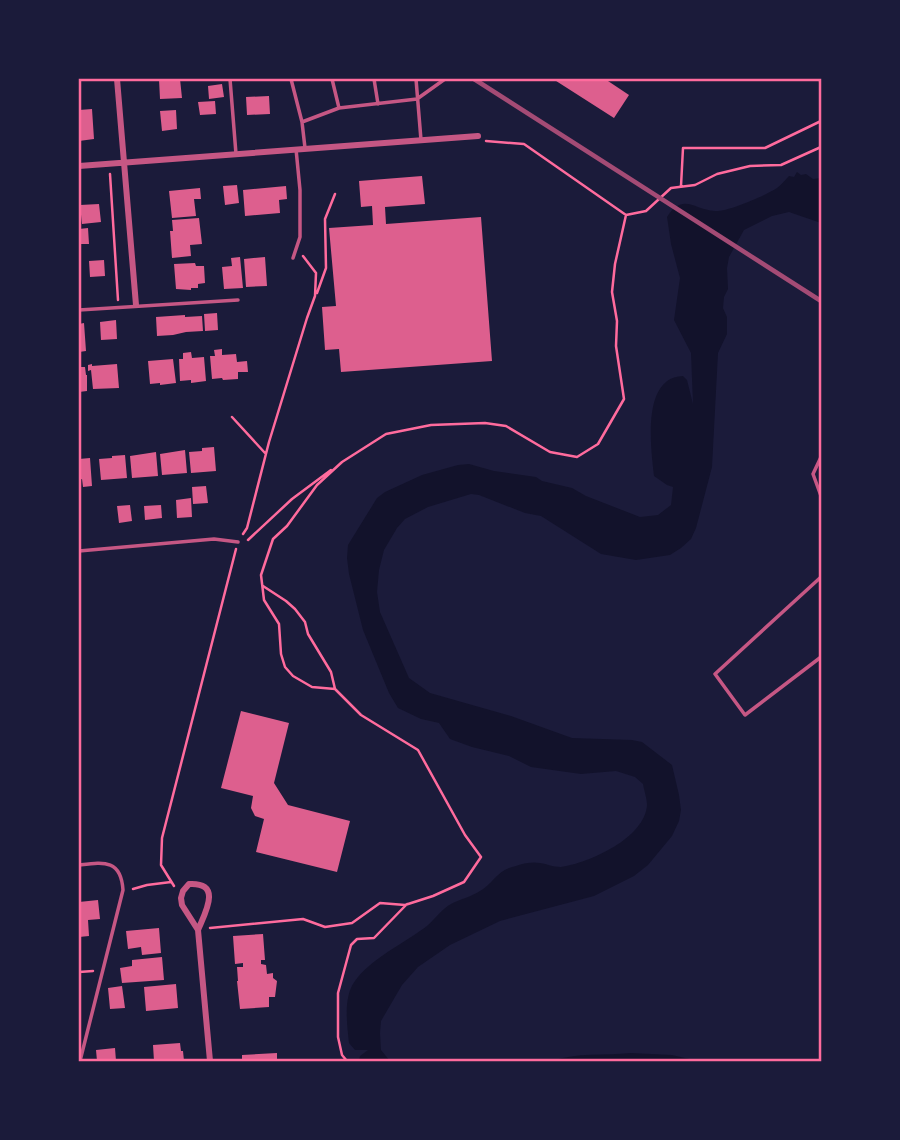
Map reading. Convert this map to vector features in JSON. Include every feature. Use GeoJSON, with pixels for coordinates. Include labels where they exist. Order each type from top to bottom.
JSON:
{"type":"FeatureCollection","features":[{"type":"Feature","properties":{"kind":"street"},"geometry":{"type":"LineString","coordinates":[[117,79],[136,305]]}},
{"type":"Feature","properties":{"kind":"street"},"geometry":{"type":"LineString","coordinates":[[79,166],[478,136]]}},
{"type":"Feature","properties":{"kind":"street"},"geometry":{"type":"LineString","coordinates":[[198,930],[210,897],[205,888],[190,884],[183,891],[181,898],[182,905],[198,930],[209,1061]]}},
{"type":"Feature","properties":{"kind":"lane"},"geometry":{"type":"LineString","coordinates":[[230,79],[236,154]]}},
{"type":"Feature","properties":{"kind":"lane"},"geometry":{"type":"LineString","coordinates":[[291,79],[302,122],[305,149]]}},
{"type":"Feature","properties":{"kind":"lane"},"geometry":{"type":"LineString","coordinates":[[332,79],[339,108]]}},
{"type":"Feature","properties":{"kind":"lane"},"geometry":{"type":"LineString","coordinates":[[374,79],[378,104]]}},
{"type":"Feature","properties":{"kind":"lane"},"geometry":{"type":"LineString","coordinates":[[416,79],[421,140]]}},
{"type":"Feature","properties":{"kind":"lane"},"geometry":{"type":"LineString","coordinates":[[302,122],[339,108],[417,99],[445,79]]}},
{"type":"Feature","properties":{"kind":"lane"},"geometry":{"type":"LineString","coordinates":[[293,258],[300,237],[300,190],[296,149]]}},
{"type":"Feature","properties":{"kind":"lane"},"geometry":{"type":"LineString","coordinates":[[79,310],[238,300]]}},
{"type":"Feature","properties":{"kind":"lane"},"geometry":{"type":"LineString","coordinates":[[821,457],[813,474],[821,496]]}},
{"type":"Feature","properties":{"kind":"lane"},"geometry":{"type":"LineString","coordinates":[[79,551],[214,539],[238,542]]}},
{"type":"Feature","properties":{"kind":"lane"},"geometry":{"type":"LineString","coordinates":[[821,577],[715,674],[745,715],[821,657]]}},
{"type":"Feature","properties":{"kind":"lane"},"geometry":{"type":"LineString","coordinates":[[79,864],[110,864],[118,870],[122,879],[122,893],[80,1061]]}},
{"type":"Feature","properties":{"kind":"path"},"geometry":{"type":"LineString","coordinates":[[820,79],[821,96]]}},
{"type":"Feature","properties":{"kind":"path"},"geometry":{"type":"LineString","coordinates":[[681,186],[683,148],[765,148],[821,121]]}},
{"type":"Feature","properties":{"kind":"path"},"geometry":{"type":"LineString","coordinates":[[478,136],[486,142],[524,144],[626,215],[646,211],[671,188],[695,185],[717,174],[750,166],[781,165],[821,147]]}},
{"type":"Feature","properties":{"kind":"path"},"geometry":{"type":"LineString","coordinates":[[109,164],[118,307]]}},
{"type":"Feature","properties":{"kind":"path"},"geometry":{"type":"LineString","coordinates":[[181,898],[160,865],[162,838],[238,542],[247,528],[307,318],[326,268],[325,219],[335,194]]}},
{"type":"Feature","properties":{"kind":"path"},"geometry":{"type":"LineString","coordinates":[[238,542],[246,542],[292,499],[386,434],[431,425],[485,423],[506,426],[550,452],[577,457],[598,444],[624,399],[612,292],[626,215]]}},
{"type":"Feature","properties":{"kind":"path"},"geometry":{"type":"LineString","coordinates":[[296,248],[316,273],[315,296]]}},
{"type":"Feature","properties":{"kind":"path"},"geometry":{"type":"LineString","coordinates":[[232,417],[266,454]]}},
{"type":"Feature","properties":{"kind":"path"},"geometry":{"type":"LineString","coordinates":[[335,689],[312,687],[293,676],[285,667],[281,654],[279,624],[264,600],[261,575],[273,539],[287,526],[317,485],[342,462]]}},
{"type":"Feature","properties":{"kind":"path"},"geometry":{"type":"LineString","coordinates":[[198,930],[303,919],[325,927],[352,923],[380,903],[408,904],[464,882],[481,857],[465,835],[418,750],[361,715],[335,689],[331,672],[295,609],[262,585]]}},
{"type":"Feature","properties":{"kind":"path"},"geometry":{"type":"LineString","coordinates":[[122,893],[147,885],[171,882]]}},
{"type":"Feature","properties":{"kind":"path"},"geometry":{"type":"LineString","coordinates":[[348,1061],[342,1055],[338,1037],[338,993],[351,945],[357,939],[374,938],[408,904]]}},
{"type":"Feature","properties":{"kind":"path"},"geometry":{"type":"LineString","coordinates":[[79,972],[103,970]]}},
{"type":"Feature","properties":{"kind":"shaded area"},"geometry":{"type":"Polygon","coordinates":[[[797,172],[813,179],[821,178],[821,223],[789,212],[772,216],[744,230],[729,257],[728,289],[723,308],[727,317],[727,334],[718,353],[712,467],[691,539],[670,555],[636,560],[601,554],[541,516],[471,494],[428,507],[405,519],[384,550],[377,592],[380,612],[409,678],[430,693],[511,716],[572,738],[642,742],[672,765],[681,810],[672,836],[648,865],[634,876],[594,896],[500,921],[450,945],[418,967],[402,985],[381,1021],[381,1050],[390,1061],[359,1061],[360,1056],[368,1050],[355,1050],[349,1043],[347,1003],[351,987],[370,965],[427,926],[448,906],[480,891],[505,870],[532,863],[558,867],[573,865],[614,847],[637,828],[647,805],[643,784],[635,777],[616,771],[581,774],[531,767],[509,756],[450,739],[439,723],[421,719],[398,708],[363,630],[349,574],[348,545],[377,498],[385,492],[422,475],[458,465],[469,464],[494,471],[536,477],[572,488],[640,517],[658,515],[671,505],[673,487],[654,476],[651,433],[655,401],[660,388],[670,379],[683,376],[687,380],[693,404],[691,353],[674,320],[680,278],[667,217],[678,205],[684,204],[715,211],[737,206],[772,191],[789,176],[794,177],[797,172]]]}},
{"type":"Feature","properties":{"kind":"shaded area"},"geometry":{"type":"Polygon","coordinates":[[[581,1055],[672,1055],[698,1061],[552,1061],[581,1055]]]}},
{"type":"Feature","properties":{"kind":"building"},"geometry":{"type":"Polygon","coordinates":[[[159,79],[180,79],[182,98],[160,99],[159,79]]]}},
{"type":"Feature","properties":{"kind":"building"},"geometry":{"type":"Polygon","coordinates":[[[553,79],[605,79],[629,95],[614,118],[553,79]]]}},
{"type":"Feature","properties":{"kind":"building"},"geometry":{"type":"Polygon","coordinates":[[[222,84],[224,97],[209,99],[208,86],[222,84]]]}},
{"type":"Feature","properties":{"kind":"building"},"geometry":{"type":"Polygon","coordinates":[[[269,96],[270,114],[247,115],[246,97],[269,96]]]}},
{"type":"Feature","properties":{"kind":"building"},"geometry":{"type":"Polygon","coordinates":[[[215,101],[216,114],[200,115],[198,102],[215,101]]]}},
{"type":"Feature","properties":{"kind":"building"},"geometry":{"type":"Polygon","coordinates":[[[92,109],[94,139],[79,141],[79,110],[92,109]]]}},
{"type":"Feature","properties":{"kind":"building"},"geometry":{"type":"Polygon","coordinates":[[[176,110],[177,129],[162,131],[160,111],[176,110]]]}},
{"type":"Feature","properties":{"kind":"building"},"geometry":{"type":"Polygon","coordinates":[[[422,176],[425,204],[385,207],[386,224],[481,217],[492,361],[341,372],[339,349],[325,350],[322,307],[336,306],[329,228],[373,225],[372,206],[361,207],[359,181],[422,176]]]}},
{"type":"Feature","properties":{"kind":"building"},"geometry":{"type":"Polygon","coordinates":[[[237,185],[239,203],[225,205],[223,186],[237,185]]]}},
{"type":"Feature","properties":{"kind":"building"},"geometry":{"type":"Polygon","coordinates":[[[286,186],[287,199],[279,200],[280,213],[245,216],[243,190],[286,186]]]}},
{"type":"Feature","properties":{"kind":"building"},"geometry":{"type":"Polygon","coordinates":[[[200,188],[201,199],[194,199],[196,216],[172,218],[169,191],[200,188]]]}},
{"type":"Feature","properties":{"kind":"building"},"geometry":{"type":"Polygon","coordinates":[[[99,204],[101,222],[82,224],[80,205],[99,204]]]}},
{"type":"Feature","properties":{"kind":"building"},"geometry":{"type":"Polygon","coordinates":[[[199,218],[202,244],[190,245],[191,256],[172,258],[172,220],[199,218]]]}},
{"type":"Feature","properties":{"kind":"building"},"geometry":{"type":"Polygon","coordinates":[[[88,228],[89,244],[79,244],[79,229],[88,228]]]}},
{"type":"Feature","properties":{"kind":"building"},"geometry":{"type":"Polygon","coordinates":[[[240,257],[243,288],[224,289],[222,267],[232,266],[231,258],[240,257]]]}},
{"type":"Feature","properties":{"kind":"building"},"geometry":{"type":"Polygon","coordinates":[[[265,257],[267,286],[246,287],[244,259],[265,257]]]}},
{"type":"Feature","properties":{"kind":"building"},"geometry":{"type":"Polygon","coordinates":[[[104,260],[105,276],[90,277],[89,261],[104,260]]]}},
{"type":"Feature","properties":{"kind":"building"},"geometry":{"type":"Polygon","coordinates":[[[195,263],[196,266],[204,266],[205,283],[198,284],[198,288],[191,290],[176,289],[174,264],[195,263]]]}},
{"type":"Feature","properties":{"kind":"building"},"geometry":{"type":"Polygon","coordinates":[[[217,313],[218,330],[205,331],[204,314],[217,313]]]}},
{"type":"Feature","properties":{"kind":"building"},"geometry":{"type":"Polygon","coordinates":[[[202,316],[203,331],[157,336],[156,317],[202,316]]]}},
{"type":"Feature","properties":{"kind":"building"},"geometry":{"type":"Polygon","coordinates":[[[116,320],[117,339],[101,340],[100,322],[116,320]]]}},
{"type":"Feature","properties":{"kind":"building"},"geometry":{"type":"Polygon","coordinates":[[[84,323],[86,351],[79,352],[79,324],[84,323]]]}},
{"type":"Feature","properties":{"kind":"building"},"geometry":{"type":"Polygon","coordinates":[[[222,349],[222,355],[236,354],[237,362],[247,361],[248,372],[238,372],[238,379],[212,379],[210,356],[215,356],[214,350],[222,349]]]}},
{"type":"Feature","properties":{"kind":"building"},"geometry":{"type":"Polygon","coordinates":[[[191,352],[192,358],[204,357],[206,381],[180,381],[179,359],[183,359],[183,353],[191,352]]]}},
{"type":"Feature","properties":{"kind":"building"},"geometry":{"type":"Polygon","coordinates":[[[173,359],[176,383],[150,384],[148,361],[173,359]]]}},
{"type":"Feature","properties":{"kind":"building"},"geometry":{"type":"Polygon","coordinates":[[[117,364],[119,388],[93,389],[91,370],[88,371],[88,365],[117,364]]]}},
{"type":"Feature","properties":{"kind":"building"},"geometry":{"type":"Polygon","coordinates":[[[79,367],[85,367],[87,391],[79,392],[79,367]]]}},
{"type":"Feature","properties":{"kind":"building"},"geometry":{"type":"Polygon","coordinates":[[[214,447],[216,471],[191,473],[189,452],[214,447]]]}},
{"type":"Feature","properties":{"kind":"building"},"geometry":{"type":"Polygon","coordinates":[[[185,450],[187,473],[162,475],[160,454],[185,450]]]}},
{"type":"Feature","properties":{"kind":"building"},"geometry":{"type":"Polygon","coordinates":[[[156,452],[158,476],[132,478],[130,456],[156,452]]]}},
{"type":"Feature","properties":{"kind":"building"},"geometry":{"type":"Polygon","coordinates":[[[125,455],[127,478],[101,480],[99,459],[125,455]]]}},
{"type":"Feature","properties":{"kind":"building"},"geometry":{"type":"Polygon","coordinates":[[[90,458],[92,486],[83,487],[82,479],[79,480],[79,459],[90,458]]]}},
{"type":"Feature","properties":{"kind":"building"},"geometry":{"type":"Polygon","coordinates":[[[206,486],[208,503],[193,504],[192,487],[206,486]]]}},
{"type":"Feature","properties":{"kind":"building"},"geometry":{"type":"Polygon","coordinates":[[[191,498],[192,517],[177,518],[176,500],[191,498]]]}},
{"type":"Feature","properties":{"kind":"building"},"geometry":{"type":"Polygon","coordinates":[[[130,505],[132,521],[119,523],[117,506],[130,505]]]}},
{"type":"Feature","properties":{"kind":"building"},"geometry":{"type":"Polygon","coordinates":[[[161,505],[162,518],[145,520],[144,506],[161,505]]]}},
{"type":"Feature","properties":{"kind":"building"},"geometry":{"type":"Polygon","coordinates":[[[241,711],[289,723],[274,783],[288,805],[350,821],[337,872],[256,852],[264,819],[255,816],[251,808],[253,796],[221,788],[241,711]]]}},
{"type":"Feature","properties":{"kind":"building"},"geometry":{"type":"Polygon","coordinates":[[[98,900],[100,919],[88,920],[89,936],[79,937],[79,902],[98,900]]]}},
{"type":"Feature","properties":{"kind":"building"},"geometry":{"type":"Polygon","coordinates":[[[159,928],[161,953],[142,955],[141,947],[128,949],[126,931],[159,928]]]}},
{"type":"Feature","properties":{"kind":"building"},"geometry":{"type":"Polygon","coordinates":[[[263,934],[265,960],[261,960],[261,964],[266,965],[267,974],[273,973],[273,978],[277,981],[275,997],[269,997],[269,1007],[240,1009],[237,967],[243,967],[243,963],[235,964],[233,936],[263,934]]]}},
{"type":"Feature","properties":{"kind":"building"},"geometry":{"type":"Polygon","coordinates":[[[162,957],[164,980],[122,983],[120,968],[132,966],[132,960],[162,957]]]}},
{"type":"Feature","properties":{"kind":"building"},"geometry":{"type":"Polygon","coordinates":[[[176,984],[178,1008],[146,1011],[144,987],[176,984]]]}},
{"type":"Feature","properties":{"kind":"building"},"geometry":{"type":"Polygon","coordinates":[[[122,986],[125,1008],[110,1009],[108,988],[122,986]]]}},
{"type":"Feature","properties":{"kind":"building"},"geometry":{"type":"Polygon","coordinates":[[[180,1043],[184,1061],[154,1061],[153,1045],[180,1043]]]}},
{"type":"Feature","properties":{"kind":"building"},"geometry":{"type":"Polygon","coordinates":[[[115,1048],[116,1061],[97,1061],[96,1050],[115,1048]]]}},
{"type":"Feature","properties":{"kind":"building"},"geometry":{"type":"Polygon","coordinates":[[[277,1053],[277,1061],[242,1061],[242,1055],[277,1053]]]}},
{"type":"Feature","properties":{"kind":"railway"},"geometry":{"type":"LineString","coordinates":[[474,79],[821,301]]}}]}
